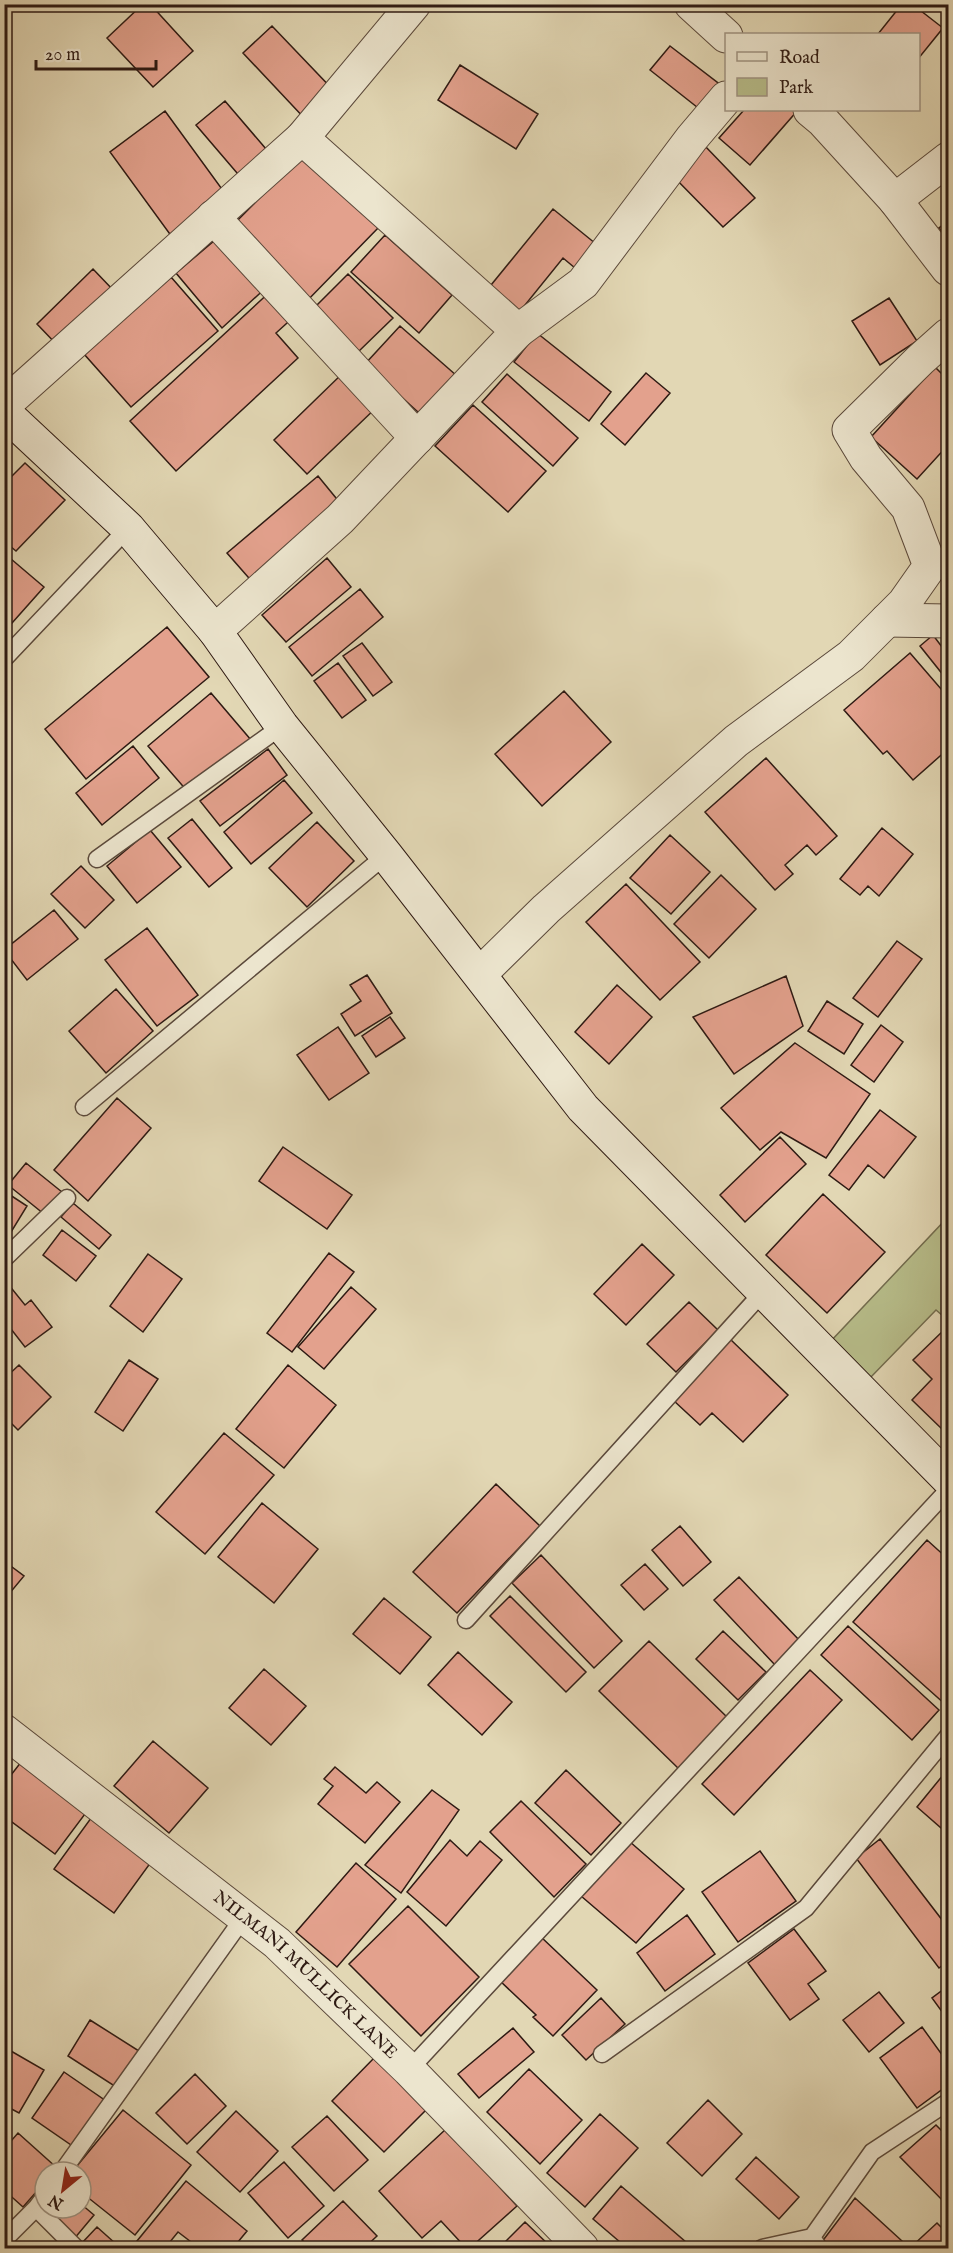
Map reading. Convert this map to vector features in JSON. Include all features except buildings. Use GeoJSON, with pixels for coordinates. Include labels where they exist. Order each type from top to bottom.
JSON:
{"type":"FeatureCollection","features":[{"type":"Feature","properties":{"kind":"street"},"geometry":{"type":"LineString","coordinates":[[4,405],[302,138],[414,4]]}},
{"type":"Feature","properties":{"kind":"street"},"geometry":{"type":"LineString","coordinates":[[692,4],[725,35]]}},
{"type":"Feature","properties":{"kind":"street"},"geometry":{"type":"LineString","coordinates":[[215,631],[340,519],[518,331],[583,283],[692,138],[725,99]]}},
{"type":"Feature","properties":{"kind":"street"},"geometry":{"type":"LineString","coordinates":[[811,111],[895,200],[948,269]]}},
{"type":"Feature","properties":{"kind":"street"},"geometry":{"type":"LineString","coordinates":[[302,138],[518,331]]}},
{"type":"Feature","properties":{"kind":"street"},"geometry":{"type":"LineString","coordinates":[[895,200],[948,159]]}},
{"type":"Feature","properties":{"kind":"street"},"geometry":{"type":"LineString","coordinates":[[213,218],[417,438]]}},
{"type":"Feature","properties":{"kind":"street"},"geometry":{"type":"LineString","coordinates":[[480,974],[546,909],[736,741],[850,656],[904,603],[930,566],[908,508],[866,458],[849,430],[948,335]]}},
{"type":"Feature","properties":{"kind":"street"},"geometry":{"type":"LineString","coordinates":[[4,412],[128,528],[215,631],[282,726],[480,974],[583,1108],[948,1479]]}},
{"type":"Feature","properties":{"kind":"street"},"geometry":{"type":"LineString","coordinates":[[887,620],[948,621]]}},
{"type":"Feature","properties":{"kind":"street","name":"NILMANI MULLICK LANE"},"geometry":{"type":"LineString","coordinates":[[4,1731],[277,1943],[409,2070],[582,2248]]}},
{"type":"Feature","properties":{"kind":"lane"},"geometry":{"type":"LineString","coordinates":[[4,660],[128,528]]}},
{"type":"Feature","properties":{"kind":"lane"},"geometry":{"type":"LineString","coordinates":[[97,859],[282,726]]}},
{"type":"Feature","properties":{"kind":"lane"},"geometry":{"type":"LineString","coordinates":[[84,1107],[386,855]]}},
{"type":"Feature","properties":{"kind":"lane"},"geometry":{"type":"LineString","coordinates":[[4,1259],[68,1198]]}},
{"type":"Feature","properties":{"kind":"lane"},"geometry":{"type":"LineString","coordinates":[[466,1620],[763,1292]]}},
{"type":"Feature","properties":{"kind":"lane"},"geometry":{"type":"LineString","coordinates":[[409,2070],[948,1491]]}},
{"type":"Feature","properties":{"kind":"lane"},"geometry":{"type":"LineString","coordinates":[[602,2054],[806,1908],[948,1736]]}},
{"type":"Feature","properties":{"kind":"lane"},"geometry":{"type":"LineString","coordinates":[[71,2160],[244,1917]]}},
{"type":"Feature","properties":{"kind":"lane"},"geometry":{"type":"LineString","coordinates":[[762,2248],[815,2242],[872,2152],[948,2102]]}},
{"type":"Feature","properties":{"kind":"lane"},"geometry":{"type":"LineString","coordinates":[[4,2240],[33,2209]]}},
{"type":"Feature","properties":{"kind":"lane"},"geometry":{"type":"LineString","coordinates":[[54,2220],[76,2248]]}},
{"type":"Feature","properties":{"kind":"green space"},"geometry":{"type":"Polygon","coordinates":[[[948,1217],[948,1310],[943,1316],[936,1310],[870,1378],[830,1342],[948,1217]]]}}]}
